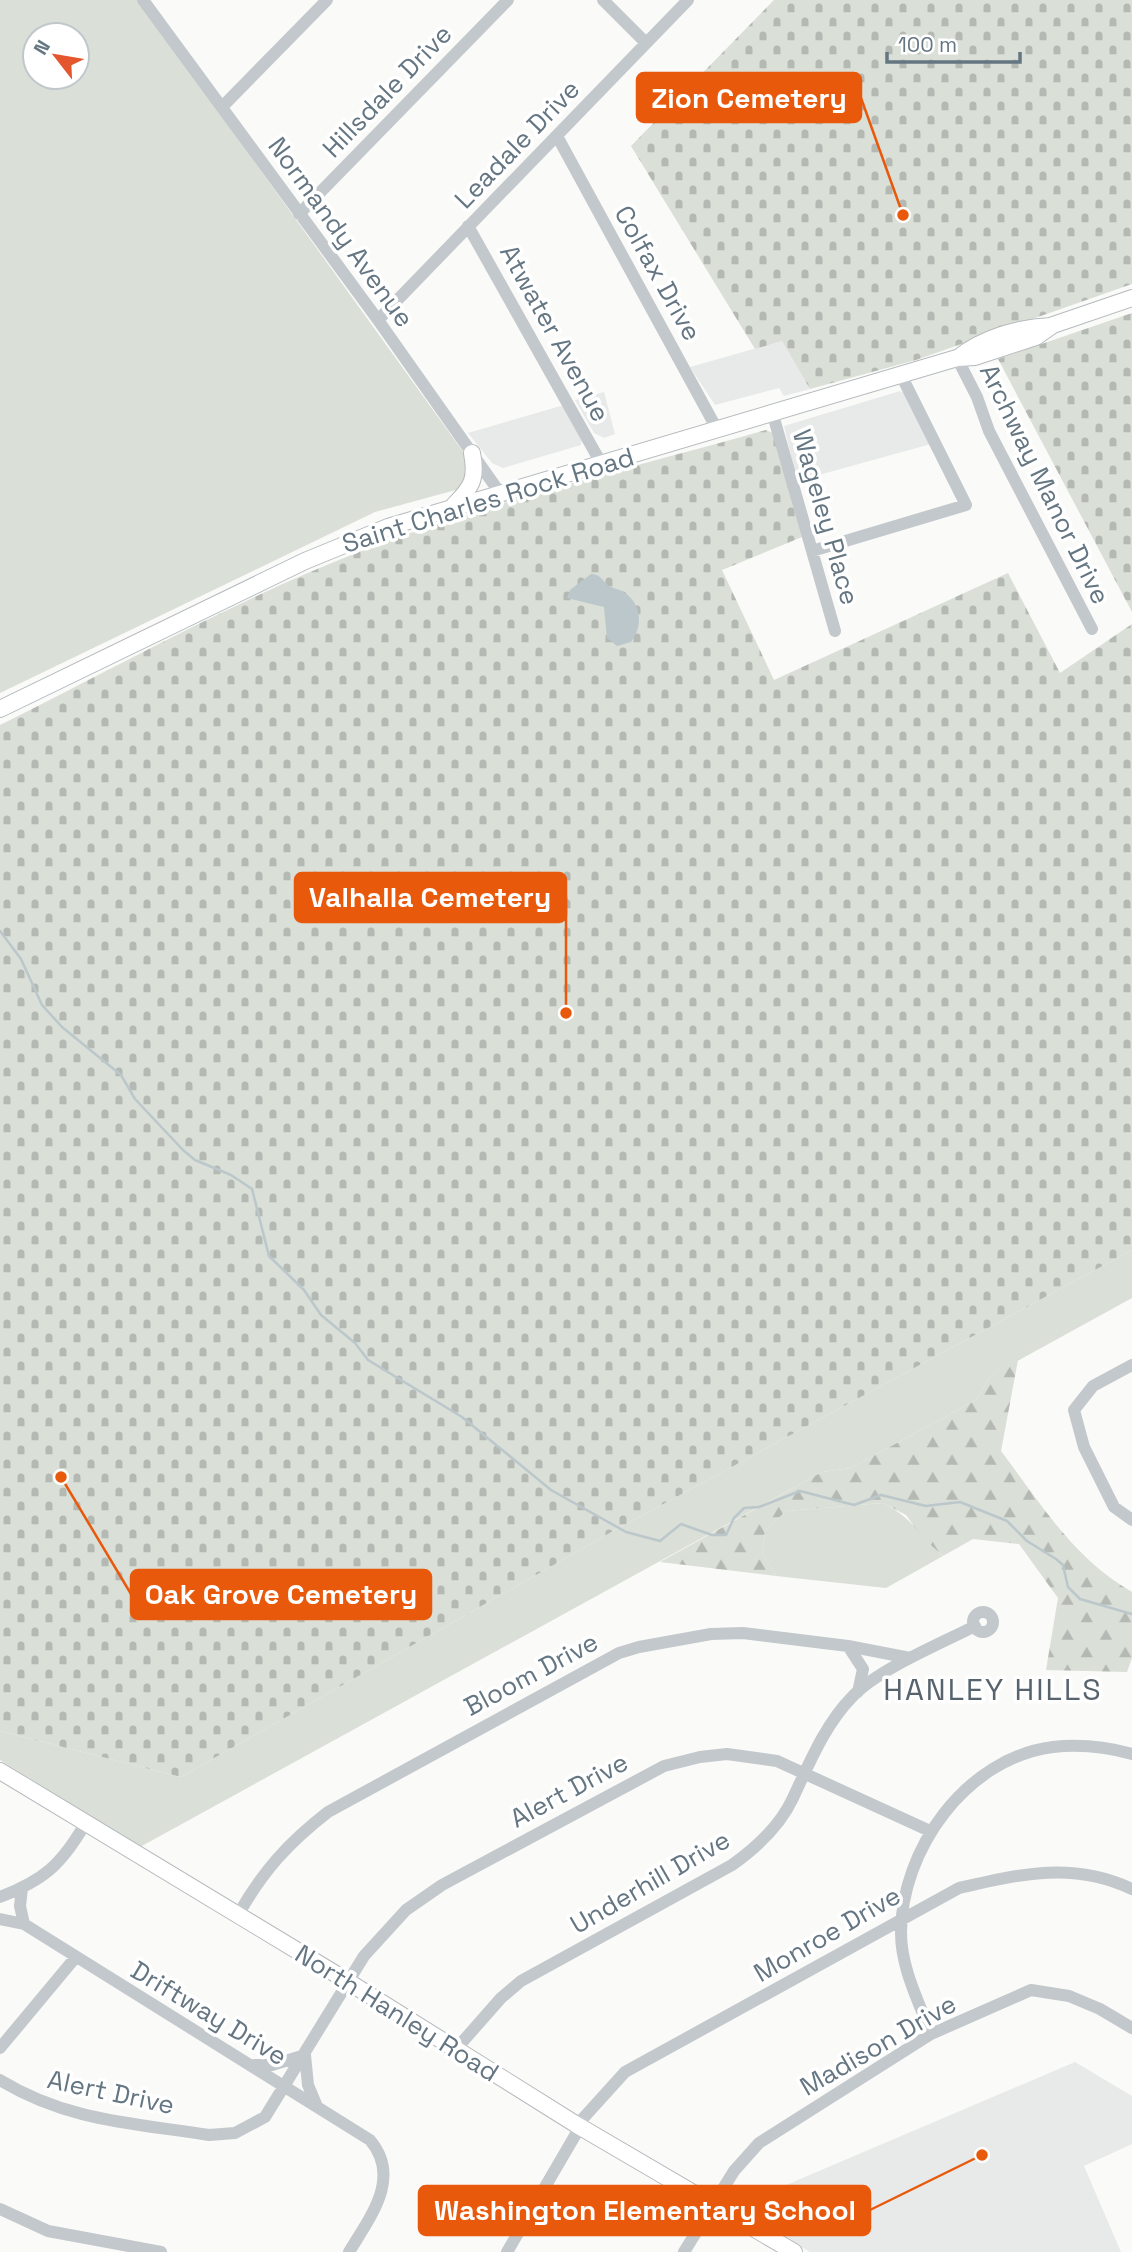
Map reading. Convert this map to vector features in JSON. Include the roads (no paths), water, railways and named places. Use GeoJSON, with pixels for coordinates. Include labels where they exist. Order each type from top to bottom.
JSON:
{"type":"FeatureCollection","features":[{"type":"Feature","properties":{"kind":"main road","name":"Saint Charles Rock Road"},"geometry":{"type":"LineString","coordinates":[[0,709],[305,561],[388,527],[452,506],[902,377],[957,358],[981,344],[1030,327],[1053,326],[1132,298]]}},
{"type":"Feature","properties":{"kind":"main road"},"geometry":{"type":"LineString","coordinates":[[452,506],[471,488],[474,480],[472,453]]}},
{"type":"Feature","properties":{"kind":"main road","name":"North Hanley Road"},"geometry":{"type":"LineString","coordinates":[[0,1771],[349,1982],[579,2126],[794,2252]]}},
{"type":"Feature","properties":{"kind":"street","name":"Normandy Avenue"},"geometry":{"type":"LineString","coordinates":[[143,0],[379,320],[500,493]]}},
{"type":"Feature","properties":{"kind":"street"},"geometry":{"type":"LineString","coordinates":[[222,107],[327,0]]}},
{"type":"Feature","properties":{"kind":"street","name":"Hillsdale Drive"},"geometry":{"type":"LineString","coordinates":[[299,214],[508,0]]}},
{"type":"Feature","properties":{"kind":"street"},"geometry":{"type":"LineString","coordinates":[[603,0],[646,43]]}},
{"type":"Feature","properties":{"kind":"street","name":"Leadale Drive"},"geometry":{"type":"LineString","coordinates":[[379,320],[688,0]]}},
{"type":"Feature","properties":{"kind":"street","name":"Colfax Drive"},"geometry":{"type":"LineString","coordinates":[[557,136],[718,431]]}},
{"type":"Feature","properties":{"kind":"street","name":"Atwater Avenue"},"geometry":{"type":"LineString","coordinates":[[468,226],[601,463]]}},
{"type":"Feature","properties":{"kind":"street","name":"Archway Manor Drive"},"geometry":{"type":"LineString","coordinates":[[957,358],[977,397],[989,431],[1092,629]]}},
{"type":"Feature","properties":{"kind":"street"},"geometry":{"type":"LineString","coordinates":[[812,551],[966,505],[902,377]]}},
{"type":"Feature","properties":{"kind":"street","name":"Wageley Place"},"geometry":{"type":"LineString","coordinates":[[773,415],[835,631]]}},
{"type":"Feature","properties":{"kind":"street"},"geometry":{"type":"LineString","coordinates":[[1132,1366],[1093,1386],[1074,1410],[1084,1447],[1114,1507],[1132,1520]]}},
{"type":"Feature","properties":{"kind":"street","name":"Underhill Drive"},"geometry":{"type":"LineString","coordinates":[[457,2049],[501,1998],[521,1981],[732,1866],[754,1849],[782,1817],[793,1799],[803,1771],[829,1729],[858,1692],[909,1658],[975,1626]]}},
{"type":"Feature","properties":{"kind":"street","name":"Bloom Drive"},"geometry":{"type":"LineString","coordinates":[[238,1915],[267,1867],[300,1834],[328,1812],[619,1653],[711,1634],[743,1633],[848,1646],[909,1658]]}},
{"type":"Feature","properties":{"kind":"street"},"geometry":{"type":"LineString","coordinates":[[848,1646],[863,1669],[858,1692]]}},
{"type":"Feature","properties":{"kind":"street"},"geometry":{"type":"LineString","coordinates":[[931,2034],[903,1959],[901,1917],[919,1850],[930,1831],[957,1799],[983,1777],[1017,1758],[1052,1747],[1104,1747],[1132,1754]]}},
{"type":"Feature","properties":{"kind":"street","name":"Alert Drive"},"geometry":{"type":"LineString","coordinates":[[0,2081],[44,2105],[66,2112],[216,2135],[235,2133],[259,2122],[272,2108],[377,1939],[426,1895],[664,1766],[700,1756],[727,1754],[777,1761],[930,1831]]}},
{"type":"Feature","properties":{"kind":"street"},"geometry":{"type":"LineString","coordinates":[[0,1897],[22,1888],[59,1864],[85,1824]]}},
{"type":"Feature","properties":{"kind":"street","name":"Monroe Drive"},"geometry":{"type":"LineString","coordinates":[[507,2252],[579,2126],[625,2072],[901,1917],[959,1888],[1020,1874],[1087,1872],[1132,1889]]}},
{"type":"Feature","properties":{"kind":"street"},"geometry":{"type":"LineString","coordinates":[[22,1888],[20,1906],[24,1924]]}},
{"type":"Feature","properties":{"kind":"street","name":"Driftway Drive"},"geometry":{"type":"LineString","coordinates":[[0,1919],[24,1924],[370,2140],[383,2164],[384,2190],[349,2252]]}},
{"type":"Feature","properties":{"kind":"street"},"geometry":{"type":"LineString","coordinates":[[0,2048],[75,1958]]}},
{"type":"Feature","properties":{"kind":"street","name":"Madison Drive"},"geometry":{"type":"LineString","coordinates":[[684,2252],[734,2171],[759,2143],[931,2034],[1031,1990],[1069,1996],[1132,2028]]}},
{"type":"Feature","properties":{"kind":"street"},"geometry":{"type":"LineString","coordinates":[[247,2063],[272,2065],[305,2055],[308,2085],[316,2104]]}},
{"type":"Feature","properties":{"kind":"street"},"geometry":{"type":"LineString","coordinates":[[0,2209],[48,2231],[160,2252]]}},
{"type":"Feature","properties":{"kind":"waterway"},"geometry":{"type":"LineString","coordinates":[[0,931],[21,959],[42,1005],[62,1027],[121,1075],[135,1099],[183,1150],[195,1160],[231,1175],[252,1189],[269,1256],[304,1290],[321,1315],[355,1343],[368,1360],[462,1417],[551,1490],[626,1532],[660,1541],[681,1524],[712,1535],[726,1535],[734,1518],[744,1508],[759,1507],[800,1491],[854,1505],[881,1495],[926,1506],[960,1502],[1007,1521],[1027,1541],[1056,1559],[1063,1565],[1068,1587],[1080,1599],[1132,1614]]}},
{"type":"Feature","properties":{"kind":"place","name":"Zion Cemetery"},"geometry":{"type":"Point","coordinates":[903,215]}},
{"type":"Feature","properties":{"kind":"place","name":"Valhalla Cemetery"},"geometry":{"type":"Point","coordinates":[566,1013]}},
{"type":"Feature","properties":{"kind":"place","name":"Oak Grove Cemetery"},"geometry":{"type":"Point","coordinates":[61,1477]}},
{"type":"Feature","properties":{"kind":"place","name":"Washington Elementary School"},"geometry":{"type":"Point","coordinates":[982,2155]}},
{"type":"Feature","properties":{"kind":"district","name":"HANLEY HILLS"},"geometry":{"type":"Point","coordinates":[993,1690]}}]}
